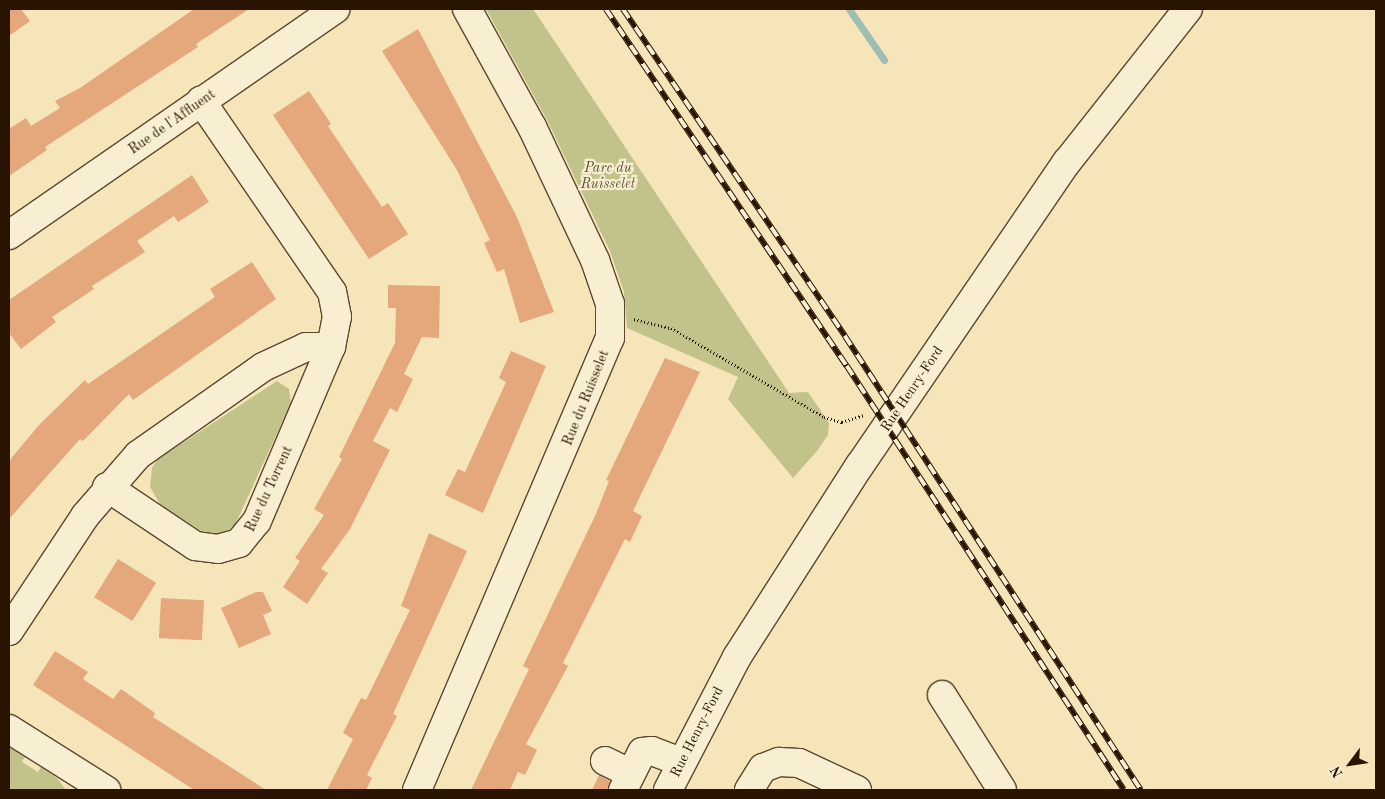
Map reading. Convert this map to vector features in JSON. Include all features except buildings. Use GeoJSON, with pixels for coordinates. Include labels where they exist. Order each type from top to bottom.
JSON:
{"type":"FeatureCollection","features":[{"type":"Feature","properties":{"kind":"street","name":"Rue de l'Affluent"},"geometry":{"type":"LineString","coordinates":[[9,235],[335,9]]}},
{"type":"Feature","properties":{"kind":"street","name":"Rue du Ruisselet"},"geometry":{"type":"LineString","coordinates":[[417,790],[596,378],[610,338],[611,320],[603,277],[532,127],[467,9]]}},
{"type":"Feature","properties":{"kind":"street","name":"Rue Henry-Ford"},"geometry":{"type":"LineString","coordinates":[[668,790],[737,657],[883,431],[1067,162],[1188,9]]}},
{"type":"Feature","properties":{"kind":"street","name":"Rue du Torrent"},"geometry":{"type":"LineString","coordinates":[[107,486],[195,546],[218,549],[239,543],[257,520],[331,347],[336,317],[332,292],[201,101]]}},
{"type":"Feature","properties":{"kind":"street"},"geometry":{"type":"LineString","coordinates":[[9,631],[107,486],[138,455],[262,367],[306,347],[331,347]]}},
{"type":"Feature","properties":{"kind":"street"},"geometry":{"type":"LineString","coordinates":[[942,695],[1002,790]]}},
{"type":"Feature","properties":{"kind":"street"},"geometry":{"type":"LineString","coordinates":[[9,728],[101,789]]}},
{"type":"Feature","properties":{"kind":"street"},"geometry":{"type":"LineString","coordinates":[[605,762],[626,781],[638,756],[648,751],[681,762]]}},
{"type":"Feature","properties":{"kind":"street"},"geometry":{"type":"LineString","coordinates":[[749,790],[758,773],[779,762],[799,763],[857,790]]}},
{"type":"Feature","properties":{"kind":"path"},"geometry":{"type":"LineString","coordinates":[[611,320],[645,319],[671,328],[824,417],[842,422],[862,415],[883,431]]}},
{"type":"Feature","properties":{"kind":"green space","name":"Parc du Ruisselet"},"geometry":{"type":"Polygon","coordinates":[[[486,9],[533,9],[789,393],[808,392],[829,423],[828,435],[817,451],[793,478],[728,399],[738,377],[627,328],[624,292],[610,251],[547,120],[486,9]]]}},
{"type":"Feature","properties":{"kind":"green space"},"geometry":{"type":"Polygon","coordinates":[[[277,381],[289,389],[291,403],[234,527],[220,534],[201,531],[160,504],[150,487],[152,468],[158,459],[277,381]]]}},
{"type":"Feature","properties":{"kind":"green space"},"geometry":{"type":"Polygon","coordinates":[[[9,747],[25,757],[22,762],[38,772],[41,767],[57,778],[66,790],[9,790],[9,747]]]}},
{"type":"Feature","properties":{"kind":"waterway"},"geometry":{"type":"LineString","coordinates":[[849,9],[884,60]]}},
{"type":"Feature","properties":{"kind":"railway"},"geometry":{"type":"LineString","coordinates":[[606,9],[847,366],[1124,790]]}},
{"type":"Feature","properties":{"kind":"railway"},"geometry":{"type":"LineString","coordinates":[[623,9],[845,336],[1141,790]]}}]}
